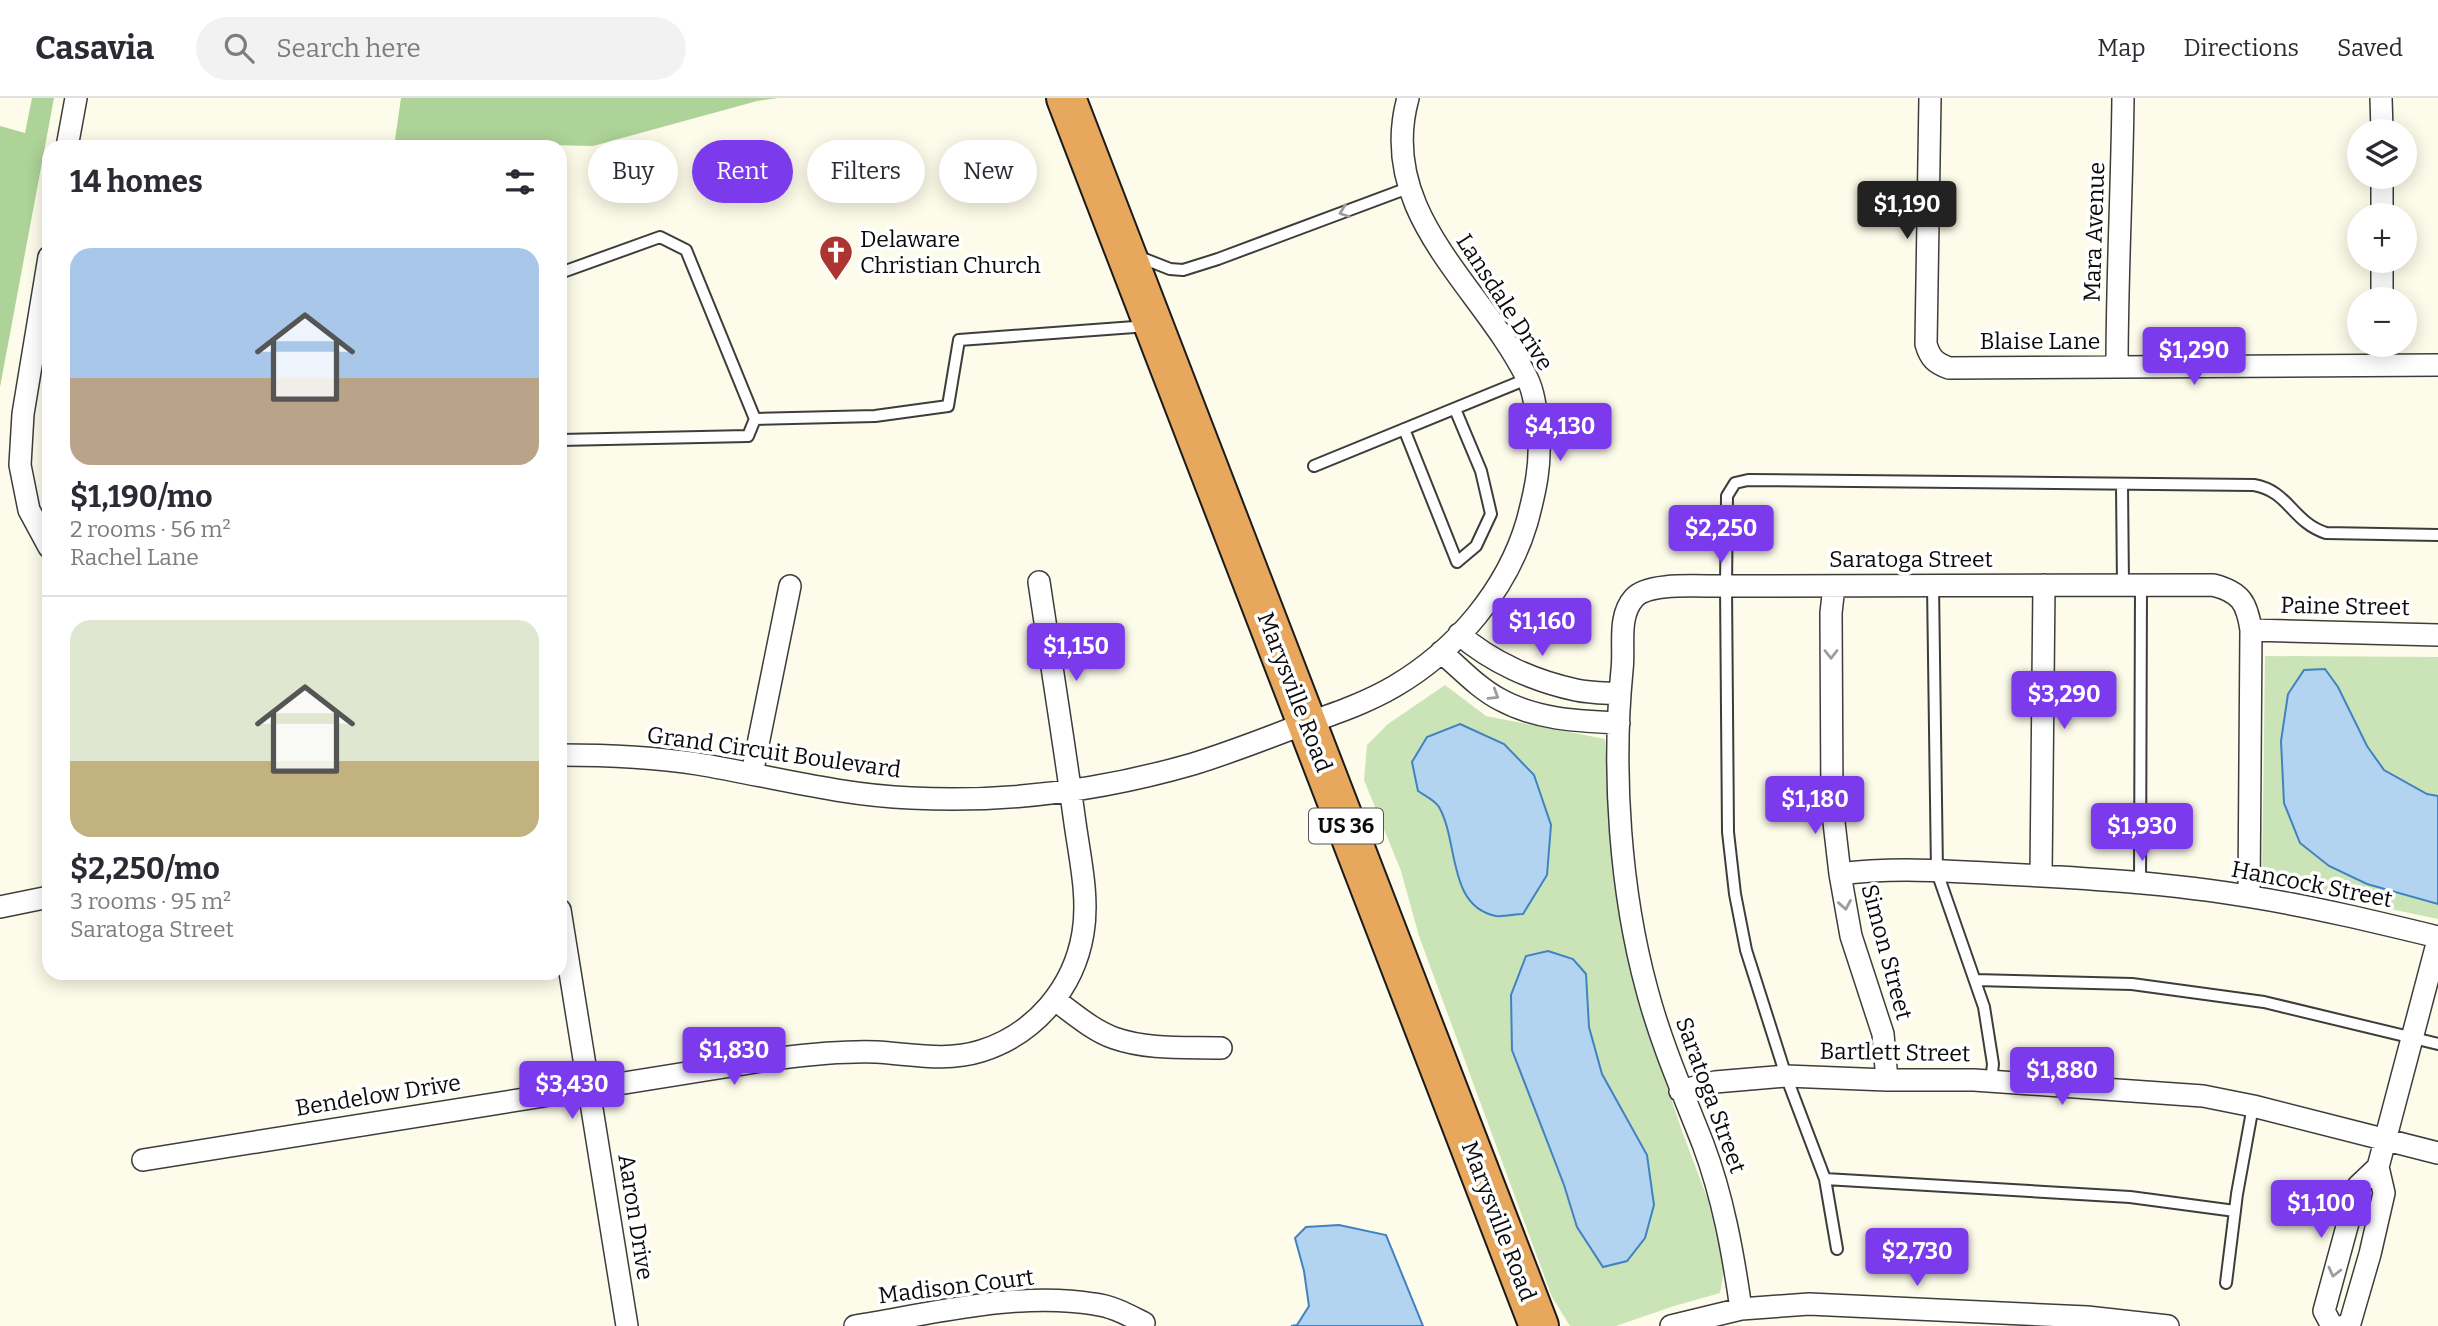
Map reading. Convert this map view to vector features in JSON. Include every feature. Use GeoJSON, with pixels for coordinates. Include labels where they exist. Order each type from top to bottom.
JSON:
{"type":"FeatureCollection","features":[{"type":"Feature","properties":{"kind":"highway","name":"Marysville Road"},"geometry":{"type":"LineString","coordinates":[[1066,98],[1539,1326]]}},
{"type":"Feature","properties":{"kind":"street"},"geometry":{"type":"LineString","coordinates":[[68,140],[76,98]]}},
{"type":"Feature","properties":{"kind":"street","name":"Lansdale Drive"},"geometry":{"type":"LineString","coordinates":[[1307,723],[1355,706],[1394,686],[1441,652],[1478,615],[1502,579],[1522,537],[1535,493],[1539,436],[1534,399],[1527,379],[1498,331],[1440,250],[1415,209],[1402,162],[1401,132],[1408,98]]}},
{"type":"Feature","properties":{"kind":"street","name":"Blaise Lane"},"geometry":{"type":"LineString","coordinates":[[1930,98],[1926,344],[1930,356],[1937,364],[1949,368],[2117,367],[2347,357]]}},
{"type":"Feature","properties":{"kind":"street","name":"Mara Avenue"},"geometry":{"type":"LineString","coordinates":[[2117,367],[2123,98]]}},
{"type":"Feature","properties":{"kind":"street"},"geometry":{"type":"LineString","coordinates":[[2381,98],[2382,119]]}},
{"type":"Feature","properties":{"kind":"street"},"geometry":{"type":"LineString","coordinates":[[42,299],[23,414],[20,465],[29,510],[42,534]]}},
{"type":"Feature","properties":{"kind":"street","name":"Blaise Lane"},"geometry":{"type":"LineString","coordinates":[[2394,357],[2438,365]]}},
{"type":"Feature","properties":{"kind":"street","name":"Bendelow Drive"},"geometry":{"type":"LineString","coordinates":[[143,1160],[781,1058],[830,1052],[876,1052],[939,1058],[982,1051],[1011,1038],[1037,1020],[1067,982],[1079,953],[1085,910],[1039,582]]}},
{"type":"Feature","properties":{"kind":"street","name":"Saratoga Street"},"geometry":{"type":"LineString","coordinates":[[1741,1309],[1719,1195],[1703,1145],[1680,1091],[1647,990],[1628,907],[1622,835],[1619,723],[1622,628],[1627,607],[1635,597],[1656,588],[1726,586],[2213,585],[2227,589],[2237,594],[2248,611],[2251,631],[2249,896]]}},
{"type":"Feature","properties":{"kind":"street"},"geometry":{"type":"LineString","coordinates":[[752,774],[790,586]]}},
{"type":"Feature","properties":{"kind":"street","name":"Simon Street"},"geometry":{"type":"LineString","coordinates":[[1834,586],[1831,613],[1832,805],[1851,936],[1883,1034],[1887,1080]]}},
{"type":"Feature","properties":{"kind":"street"},"geometry":{"type":"LineString","coordinates":[[2041,876],[2044,586]]}},
{"type":"Feature","properties":{"kind":"street","name":"Paine Street"},"geometry":{"type":"LineString","coordinates":[[2251,631],[2438,635]]}},
{"type":"Feature","properties":{"kind":"street"},"geometry":{"type":"LineString","coordinates":[[1458,634],[1473,646],[1509,666],[1551,684],[1579,691],[1620,694]]}},
{"type":"Feature","properties":{"kind":"street"},"geometry":{"type":"LineString","coordinates":[[1441,652],[1484,689],[1500,700],[1524,710],[1550,718],[1619,723]]}},
{"type":"Feature","properties":{"kind":"street","name":"Grand Circuit Boulevard"},"geometry":{"type":"LineString","coordinates":[[567,755],[623,756],[694,763],[812,787],[912,798],[991,798],[1119,783],[1193,764],[1307,723]]}},
{"type":"Feature","properties":{"kind":"street","name":"Hancock Street"},"geometry":{"type":"LineString","coordinates":[[1840,874],[1866,871],[1937,872],[2041,876],[2140,884],[2249,896],[2331,912],[2438,939]]}},
{"type":"Feature","properties":{"kind":"street"},"geometry":{"type":"LineString","coordinates":[[0,907],[42,898]]}},
{"type":"Feature","properties":{"kind":"street"},"geometry":{"type":"LineString","coordinates":[[2344,1326],[2350,1323],[2356,1305],[2384,1193],[2378,1167],[2438,939]]}},
{"type":"Feature","properties":{"kind":"street","name":"Aaron Drive"},"geometry":{"type":"LineString","coordinates":[[567,954],[627,1326]]}},
{"type":"Feature","properties":{"kind":"street"},"geometry":{"type":"LineString","coordinates":[[1055,1000],[1090,1025],[1112,1037],[1136,1045],[1221,1048]]}},
{"type":"Feature","properties":{"kind":"street","name":"Bartlett Street"},"geometry":{"type":"LineString","coordinates":[[1680,1091],[1715,1082],[1786,1076],[1991,1081],[2203,1096],[2438,1153]]}},
{"type":"Feature","properties":{"kind":"street"},"geometry":{"type":"LineString","coordinates":[[2332,1326],[2325,1311],[2351,1210],[2358,1186],[2378,1167]]}},
{"type":"Feature","properties":{"kind":"street","name":"Madison Court"},"geometry":{"type":"LineString","coordinates":[[855,1326],[1006,1302],[1045,1301],[1096,1304],[1121,1311],[1144,1323]]}},
{"type":"Feature","properties":{"kind":"street"},"geometry":{"type":"LineString","coordinates":[[1671,1326],[1741,1309],[1809,1304],[2087,1317],[2168,1326]]}},
{"type":"Feature","properties":{"kind":"lane"},"geometry":{"type":"LineString","coordinates":[[1125,250],[1155,265],[1183,270],[1408,188]]}},
{"type":"Feature","properties":{"kind":"lane"},"geometry":{"type":"LineString","coordinates":[[567,270],[660,237],[687,250],[755,419],[748,436],[567,440]]}},
{"type":"Feature","properties":{"kind":"lane"},"geometry":{"type":"LineString","coordinates":[[755,419],[874,415],[948,406],[959,340],[1154,325]]}},
{"type":"Feature","properties":{"kind":"lane"},"geometry":{"type":"LineString","coordinates":[[1314,466],[1527,379]]}},
{"type":"Feature","properties":{"kind":"lane"},"geometry":{"type":"LineString","coordinates":[[1404,429],[1457,562],[1476,546],[1491,514],[1481,471],[1455,409]]}},
{"type":"Feature","properties":{"kind":"lane"},"geometry":{"type":"LineString","coordinates":[[1837,1249],[1825,1178],[1786,1076],[1746,950],[1735,894],[1728,832],[1726,586],[1727,496],[1735,483],[1748,480],[2254,485],[2274,491],[2304,522],[2313,529],[2326,533],[2438,536]]}},
{"type":"Feature","properties":{"kind":"lane"},"geometry":{"type":"LineString","coordinates":[[2122,485],[2132,585],[2140,884]]}},
{"type":"Feature","properties":{"kind":"lane"},"geometry":{"type":"LineString","coordinates":[[1933,585],[1937,872],[1984,1007],[1993,1064],[1991,1081]]}},
{"type":"Feature","properties":{"kind":"lane"},"geometry":{"type":"LineString","coordinates":[[1975,980],[2132,984],[2264,1002],[2438,1044]]}},
{"type":"Feature","properties":{"kind":"lane"},"geometry":{"type":"LineString","coordinates":[[2227,1283],[2235,1212],[2253,1106]]}},
{"type":"Feature","properties":{"kind":"lane"},"geometry":{"type":"LineString","coordinates":[[1825,1178],[2130,1197],[2235,1212]]}},
{"type":"Feature","properties":{"kind":"green space"},"geometry":{"type":"Polygon","coordinates":[[[32,98],[54,98],[46,140],[42,140],[42,162],[0,387],[0,126],[25,133],[32,98]]]}},
{"type":"Feature","properties":{"kind":"green space"},"geometry":{"type":"Polygon","coordinates":[[[401,98],[778,98],[757,101],[615,140],[588,140],[588,146],[567,145],[567,140],[395,140],[401,98]]]}},
{"type":"Feature","properties":{"kind":"green space"},"geometry":{"type":"Polygon","coordinates":[[[2265,656],[2438,657],[2438,919],[2262,882],[2265,656]]]}},
{"type":"Feature","properties":{"kind":"green space"},"geometry":{"type":"Polygon","coordinates":[[[1445,685],[1486,716],[1605,739],[1613,867],[1636,994],[1708,1200],[1724,1271],[1720,1293],[1616,1326],[1570,1326],[1552,1297],[1419,936],[1401,871],[1364,780],[1367,745],[1388,724],[1445,685]]]}},
{"type":"Feature","properties":{"kind":"water"},"geometry":{"type":"Polygon","coordinates":[[[2325,669],[2338,687],[2367,746],[2384,770],[2427,794],[2438,796],[2438,904],[2367,884],[2329,866],[2300,843],[2284,803],[2281,741],[2288,694],[2304,670],[2325,669]]]}},
{"type":"Feature","properties":{"kind":"water"},"geometry":{"type":"Polygon","coordinates":[[[1460,724],[1504,744],[1534,775],[1551,825],[1547,875],[1523,914],[1496,916],[1480,910],[1469,900],[1457,871],[1439,807],[1418,791],[1412,762],[1427,737],[1460,724]]]}},
{"type":"Feature","properties":{"kind":"water"},"geometry":{"type":"Polygon","coordinates":[[[1548,951],[1573,959],[1586,974],[1589,1027],[1602,1074],[1647,1155],[1654,1205],[1645,1238],[1627,1261],[1603,1267],[1577,1227],[1564,1185],[1512,1050],[1511,995],[1526,956],[1548,951]]]}},
{"type":"Feature","properties":{"kind":"water"},"geometry":{"type":"Polygon","coordinates":[[[1339,1225],[1386,1235],[1423,1326],[1291,1326],[1297,1325],[1309,1306],[1304,1271],[1295,1238],[1306,1227],[1339,1225]]]}},
{"type":"Feature","properties":{"kind":"place","name":"Delaware Christian Church"},"geometry":{"type":"Point","coordinates":[836,282]}}]}
